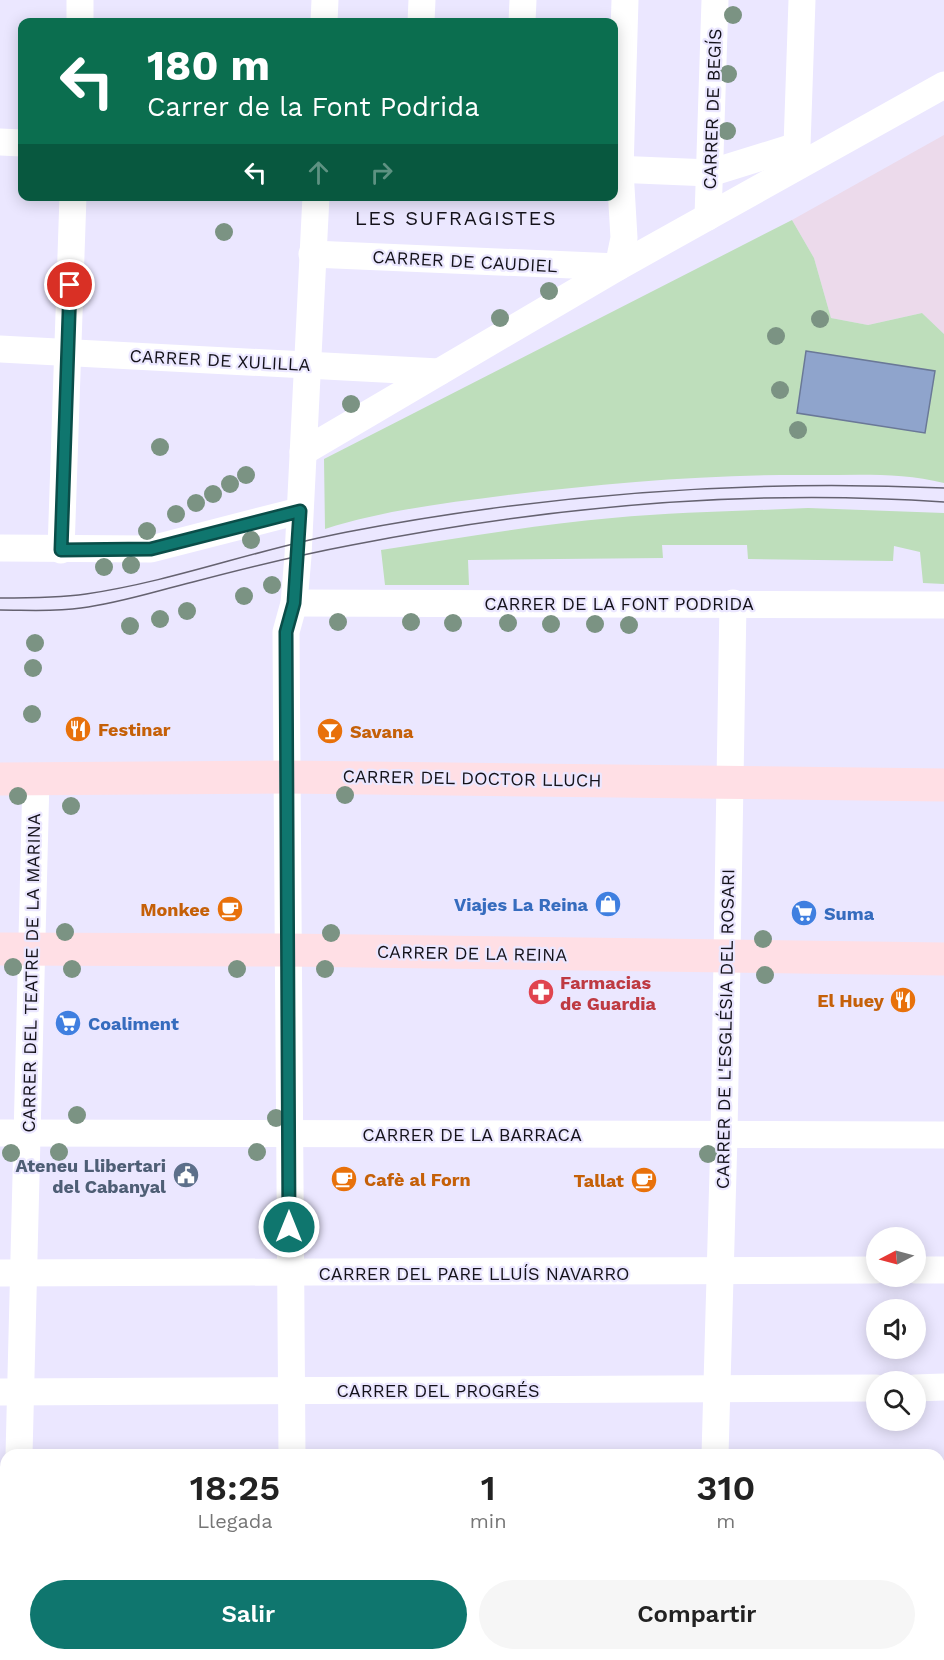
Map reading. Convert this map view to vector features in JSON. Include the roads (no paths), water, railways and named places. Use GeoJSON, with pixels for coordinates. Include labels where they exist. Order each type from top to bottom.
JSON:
{"type":"FeatureCollection","features":[{"type":"Feature","properties":{"kind":"street"},"geometry":{"type":"LineString","coordinates":[[80,0],[80,18]]}},
{"type":"Feature","properties":{"kind":"street"},"geometry":{"type":"LineString","coordinates":[[324,18],[325,0]]}},
{"type":"Feature","properties":{"kind":"street"},"geometry":{"type":"LineString","coordinates":[[421,18],[422,0]]}},
{"type":"Feature","properties":{"kind":"street"},"geometry":{"type":"LineString","coordinates":[[522,18],[523,0]]}},
{"type":"Feature","properties":{"kind":"street"},"geometry":{"type":"LineString","coordinates":[[618,150],[626,0]]}},
{"type":"Feature","properties":{"kind":"street","name":"CARRER DE BEGÍS"},"geometry":{"type":"LineString","coordinates":[[708,217],[715,0]]}},
{"type":"Feature","properties":{"kind":"street"},"geometry":{"type":"LineString","coordinates":[[618,169],[710,173],[797,146],[802,0]]}},
{"type":"Feature","properties":{"kind":"street"},"geometry":{"type":"LineString","coordinates":[[303,452],[618,267],[944,86]]}},
{"type":"Feature","properties":{"kind":"street"},"geometry":{"type":"LineString","coordinates":[[0,142],[18,143]]}},
{"type":"Feature","properties":{"kind":"street"},"geometry":{"type":"LineString","coordinates":[[618,179],[624,238],[618,267]]}},
{"type":"Feature","properties":{"kind":"street"},"geometry":{"type":"LineString","coordinates":[[61,550],[73,201]]}},
{"type":"Feature","properties":{"kind":"street"},"geometry":{"type":"LineString","coordinates":[[292,1449],[286,632],[294,603],[316,201]]}},
{"type":"Feature","properties":{"kind":"street","name":"CARRER DE CAUDIEL"},"geometry":{"type":"LineString","coordinates":[[312,254],[618,267]]}},
{"type":"Feature","properties":{"kind":"street","name":"CARRER DE XULILLA"},"geometry":{"type":"LineString","coordinates":[[0,349],[439,372]]}},
{"type":"Feature","properties":{"kind":"street"},"geometry":{"type":"LineString","coordinates":[[0,548],[151,549],[300,511]]}},
{"type":"Feature","properties":{"kind":"street","name":"CARRER DE LA FONT PODRIDA"},"geometry":{"type":"LineString","coordinates":[[294,603],[944,605]]}},
{"type":"Feature","properties":{"kind":"street","name":"CARRER DE L'ESGLÉSIA DEL ROSARI"},"geometry":{"type":"LineString","coordinates":[[715,1449],[724,1136],[733,603]]}},
{"type":"Feature","properties":{"kind":"street","name":"CARRER DEL DOCTOR LLUCH"},"geometry":{"type":"LineString","coordinates":[[0,779],[287,777],[944,785]]}},
{"type":"Feature","properties":{"kind":"street","name":"CARRER DEL TEATRE DE LA MARINA"},"geometry":{"type":"LineString","coordinates":[[18,1449],[10,1392],[12,1273],[27,1133],[36,779]]}},
{"type":"Feature","properties":{"kind":"street","name":"CARRER DE LA REINA"},"geometry":{"type":"LineString","coordinates":[[0,949],[287,950],[944,959]]}},
{"type":"Feature","properties":{"kind":"street","name":"CARRER DE LA BARRACA"},"geometry":{"type":"LineString","coordinates":[[0,1133],[944,1135]]}},
{"type":"Feature","properties":{"kind":"street","name":"CARRER DEL PARE LLUÍS NAVARRO"},"geometry":{"type":"LineString","coordinates":[[12,1273],[289,1274],[866,1270]]}},
{"type":"Feature","properties":{"kind":"street"},"geometry":{"type":"LineString","coordinates":[[926,1270],[944,1270]]}},
{"type":"Feature","properties":{"kind":"street"},"geometry":{"type":"LineString","coordinates":[[926,1388],[944,1387]]}},
{"type":"Feature","properties":{"kind":"street","name":"CARRER DEL PROGRÉS"},"geometry":{"type":"LineString","coordinates":[[10,1392],[866,1388]]}},
{"type":"Feature","properties":{"kind":"water"},"geometry":{"type":"Polygon","coordinates":[[[806,351],[935,371],[925,433],[797,413],[806,351]]]}},
{"type":"Feature","properties":{"kind":"tram line"},"geometry":{"type":"LineString","coordinates":[[0,598],[86,594],[152,581],[347,532],[421,519],[570,499],[719,488],[794,486],[944,488]]}},
{"type":"Feature","properties":{"kind":"tram line"},"geometry":{"type":"LineString","coordinates":[[0,610],[41,611],[95,606],[332,549],[498,520],[572,511],[721,499],[795,497],[944,502]]}},
{"type":"Feature","properties":{"kind":"place","name":"Festinar"},"geometry":{"type":"Point","coordinates":[78,729]}},
{"type":"Feature","properties":{"kind":"place","name":"Savana"},"geometry":{"type":"Point","coordinates":[330,731]}},
{"type":"Feature","properties":{"kind":"place","name":"Viajes La Reina"},"geometry":{"type":"Point","coordinates":[608,904]}},
{"type":"Feature","properties":{"kind":"place","name":"Monkee"},"geometry":{"type":"Point","coordinates":[230,909]}},
{"type":"Feature","properties":{"kind":"place","name":"Suma"},"geometry":{"type":"Point","coordinates":[804,913]}},
{"type":"Feature","properties":{"kind":"place","name":"Farmacias de Guardia"},"geometry":{"type":"Point","coordinates":[541,992]}},
{"type":"Feature","properties":{"kind":"place","name":"El Huey"},"geometry":{"type":"Point","coordinates":[903,1000]}},
{"type":"Feature","properties":{"kind":"place","name":"Coaliment"},"geometry":{"type":"Point","coordinates":[68,1023]}},
{"type":"Feature","properties":{"kind":"place","name":"Ateneu Llibertari del Cabanyal"},"geometry":{"type":"Point","coordinates":[186,1175]}},
{"type":"Feature","properties":{"kind":"place","name":"Cafè al Forn"},"geometry":{"type":"Point","coordinates":[344,1179]}},
{"type":"Feature","properties":{"kind":"place","name":"Tallat"},"geometry":{"type":"Point","coordinates":[644,1180]}},
{"type":"Feature","properties":{"kind":"district","name":"LES SUFRAGISTES"},"geometry":{"type":"Point","coordinates":[456,218]}}]}
